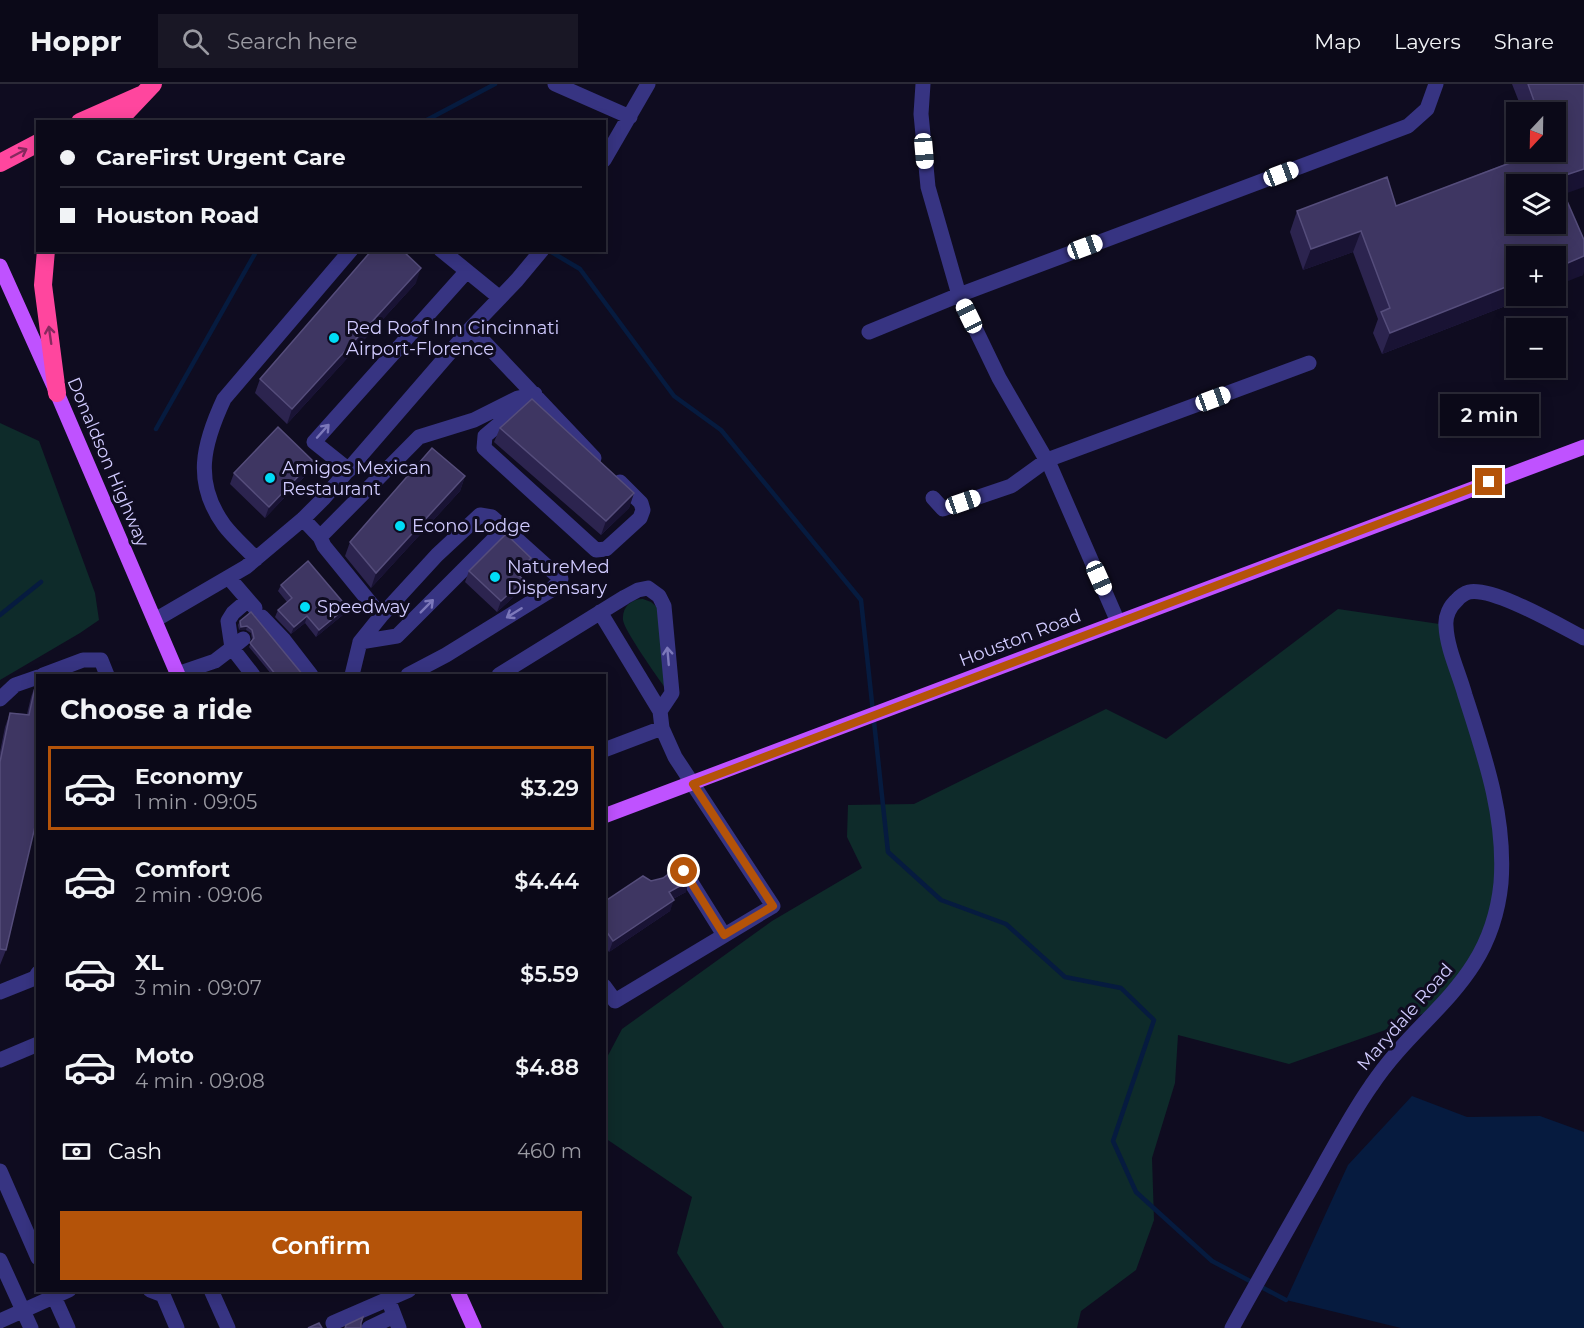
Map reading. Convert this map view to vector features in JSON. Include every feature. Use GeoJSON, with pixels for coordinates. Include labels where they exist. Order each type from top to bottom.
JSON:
{"type":"FeatureCollection","features":[{"type":"Feature","properties":{"kind":"highway"},"geometry":{"type":"LineString","coordinates":[[84,120],[147,90]]}},
{"type":"Feature","properties":{"kind":"highway"},"geometry":{"type":"LineString","coordinates":[[119,120],[147,90]]}},
{"type":"Feature","properties":{"kind":"highway"},"geometry":{"type":"LineString","coordinates":[[0,163],[36,144]]}},
{"type":"Feature","properties":{"kind":"highway"},"geometry":{"type":"LineString","coordinates":[[46,252],[43,285],[57,393]]}},
{"type":"Feature","properties":{"kind":"main road","name":"Donaldson Highway"},"geometry":{"type":"LineString","coordinates":[[0,266],[177,674]]}},
{"type":"Feature","properties":{"kind":"main road","name":"Houston Road"},"geometry":{"type":"LineString","coordinates":[[606,815],[1584,447]]}},
{"type":"Feature","properties":{"kind":"main road"},"geometry":{"type":"LineString","coordinates":[[458,1292],[474,1328]]}},
{"type":"Feature","properties":{"kind":"street"},"geometry":{"type":"LineString","coordinates":[[555,84],[630,117]]}},
{"type":"Feature","properties":{"kind":"street"},"geometry":{"type":"LineString","coordinates":[[606,157],[648,84]]}},
{"type":"Feature","properties":{"kind":"street"},"geometry":{"type":"LineString","coordinates":[[923,84],[921,114],[928,188],[959,295],[999,378],[1047,460],[1118,622]]}},
{"type":"Feature","properties":{"kind":"street"},"geometry":{"type":"LineString","coordinates":[[869,332],[959,295],[1408,126],[1427,109],[1436,84]]}},
{"type":"Feature","properties":{"kind":"street"},"geometry":{"type":"LineString","coordinates":[[256,559],[225,526],[208,498],[203,462],[211,426],[224,399],[349,252]]}},
{"type":"Feature","properties":{"kind":"street"},"geometry":{"type":"LineString","coordinates":[[443,252],[500,298]]}},
{"type":"Feature","properties":{"kind":"street"},"geometry":{"type":"LineString","coordinates":[[155,620],[229,578],[256,559],[303,519],[349,470],[471,328],[540,252]]}},
{"type":"Feature","properties":{"kind":"street"},"geometry":{"type":"LineString","coordinates":[[349,470],[314,442],[467,271]]}},
{"type":"Feature","properties":{"kind":"street"},"geometry":{"type":"LineString","coordinates":[[471,328],[641,503],[644,510],[640,518],[606,549],[596,550],[484,448],[485,436],[535,394]]}},
{"type":"Feature","properties":{"kind":"street"},"geometry":{"type":"LineString","coordinates":[[933,498],[943,509],[1011,486],[1047,460],[1309,363]]}},
{"type":"Feature","properties":{"kind":"street"},"geometry":{"type":"LineString","coordinates":[[320,537],[419,437],[474,420],[518,398],[535,394]]}},
{"type":"Feature","properties":{"kind":"street"},"geometry":{"type":"LineString","coordinates":[[352,674],[360,642],[437,555],[480,514],[492,517],[561,579],[551,591],[446,655],[410,674]]}},
{"type":"Feature","properties":{"kind":"street"},"geometry":{"type":"LineString","coordinates":[[303,519],[320,537],[324,546],[381,616]]}},
{"type":"Feature","properties":{"kind":"street"},"geometry":{"type":"LineString","coordinates":[[360,642],[397,636],[505,528]]}},
{"type":"Feature","properties":{"kind":"street"},"geometry":{"type":"LineString","coordinates":[[229,578],[248,600],[261,622],[303,670]]}},
{"type":"Feature","properties":{"kind":"street"},"geometry":{"type":"LineString","coordinates":[[501,674],[600,612],[638,590],[648,588],[659,596],[664,606],[672,693],[660,711]]}},
{"type":"Feature","properties":{"kind":"street","name":"Marydale Road"},"geometry":{"type":"LineString","coordinates":[[1232,1328],[1360,1102],[1391,1059],[1444,1005],[1464,980],[1488,938],[1497,909],[1501,852],[1497,804],[1485,756],[1453,655],[1446,624],[1449,610],[1458,598],[1468,592],[1485,593],[1516,603],[1584,638]]}},
{"type":"Feature","properties":{"kind":"street"},"geometry":{"type":"LineString","coordinates":[[248,600],[228,621],[238,644],[256,668]]}},
{"type":"Feature","properties":{"kind":"street"},"geometry":{"type":"LineString","coordinates":[[600,612],[660,711],[663,728],[675,757],[773,906],[615,1001],[606,989]]}},
{"type":"Feature","properties":{"kind":"street"},"geometry":{"type":"LineString","coordinates":[[177,674],[215,661],[238,644]]}},
{"type":"Feature","properties":{"kind":"street"},"geometry":{"type":"LineString","coordinates":[[46,674],[83,660],[101,660],[107,674]]}},
{"type":"Feature","properties":{"kind":"street"},"geometry":{"type":"LineString","coordinates":[[0,699],[15,686],[36,678]]}},
{"type":"Feature","properties":{"kind":"street"},"geometry":{"type":"LineString","coordinates":[[606,749],[663,728]]}},
{"type":"Feature","properties":{"kind":"street"},"geometry":{"type":"LineString","coordinates":[[684,871],[724,935]]}},
{"type":"Feature","properties":{"kind":"street"},"geometry":{"type":"LineString","coordinates":[[0,992],[36,976]]}},
{"type":"Feature","properties":{"kind":"street"},"geometry":{"type":"LineString","coordinates":[[0,1060],[36,1045]]}},
{"type":"Feature","properties":{"kind":"street"},"geometry":{"type":"LineString","coordinates":[[0,1171],[36,1253]]}},
{"type":"Feature","properties":{"kind":"street"},"geometry":{"type":"LineString","coordinates":[[0,1260],[31,1328]]}},
{"type":"Feature","properties":{"kind":"street"},"geometry":{"type":"LineString","coordinates":[[162,1292],[177,1328]]}},
{"type":"Feature","properties":{"kind":"street"},"geometry":{"type":"LineString","coordinates":[[212,1292],[227,1327]]}},
{"type":"Feature","properties":{"kind":"street"},"geometry":{"type":"LineString","coordinates":[[335,1328],[333,1323],[404,1292]]}},
{"type":"Feature","properties":{"kind":"street"},"geometry":{"type":"LineString","coordinates":[[0,1321],[53,1294],[68,1328]]}},
{"type":"Feature","properties":{"kind":"street"},"geometry":{"type":"LineString","coordinates":[[369,1328],[396,1322],[388,1299]]}},
{"type":"Feature","properties":{"kind":"green space"},"geometry":{"type":"Polygon","coordinates":[[[0,423],[39,441],[95,593],[99,620],[0,680],[0,423]]]}},
{"type":"Feature","properties":{"kind":"green space"},"geometry":{"type":"Polygon","coordinates":[[[643,599],[657,607],[666,689],[635,643],[623,620],[624,611],[628,605],[635,600],[643,599]]]}},
{"type":"Feature","properties":{"kind":"green space"},"geometry":{"type":"Polygon","coordinates":[[[1338,609],[1446,625],[1497,804],[1497,909],[1444,1004],[1391,1028],[1289,1064],[1178,1035],[1175,1083],[1152,1158],[1154,1220],[1136,1270],[1081,1311],[1077,1328],[724,1328],[677,1253],[692,1197],[606,1139],[606,1059],[622,1029],[772,921],[862,868],[847,837],[848,805],[914,804],[1106,709],[1166,739],[1338,609]]]}},
{"type":"Feature","properties":{"kind":"water"},"geometry":{"type":"Polygon","coordinates":[[[1412,1096],[1467,1117],[1540,1116],[1584,1132],[1584,1328],[1401,1328],[1286,1300],[1348,1165],[1412,1096]]]}},
{"type":"Feature","properties":{"kind":"building"},"geometry":{"type":"Polygon","coordinates":[[[1528,84],[1584,84],[1584,169],[1566,175],[1506,174],[1506,234],[1566,234],[1566,199],[1584,240],[1584,256],[1566,264],[1566,246],[1506,246],[1506,287],[1390,333],[1381,312],[1390,308],[1361,231],[1311,249],[1297,211],[1387,177],[1396,206],[1513,162],[1566,162],[1566,102],[1534,102],[1528,84]]]}},
{"type":"Feature","properties":{"kind":"building","name":"Red Roof Inn Cincinnati Airport-Florence"},"geometry":{"type":"Polygon","coordinates":[[[370,252],[404,252],[421,268],[292,409],[260,379],[370,252]]]}},
{"type":"Feature","properties":{"kind":"building"},"geometry":{"type":"Polygon","coordinates":[[[532,399],[634,493],[606,521],[500,428],[532,399]]]}},
{"type":"Feature","properties":{"kind":"building","name":"Amigos Mexican Restaurant"},"geometry":{"type":"Polygon","coordinates":[[[278,427],[313,461],[269,507],[234,473],[278,427]]]}},
{"type":"Feature","properties":{"kind":"building","name":"Econo Lodge"},"geometry":{"type":"Polygon","coordinates":[[[432,448],[465,476],[376,573],[350,542],[432,448]]]}},
{"type":"Feature","properties":{"kind":"building"},"geometry":{"type":"Polygon","coordinates":[[[506,534],[531,558],[517,574],[524,580],[501,601],[469,571],[506,534]]]}},
{"type":"Feature","properties":{"kind":"building"},"geometry":{"type":"Polygon","coordinates":[[[308,561],[347,607],[319,630],[307,616],[294,627],[278,610],[292,598],[281,585],[308,561]]]}},
{"type":"Feature","properties":{"kind":"building"},"geometry":{"type":"Polygon","coordinates":[[[251,612],[302,674],[275,674],[250,643],[254,638],[252,630],[247,626],[241,627],[240,621],[251,612]]]}},
{"type":"Feature","properties":{"kind":"building"},"geometry":{"type":"Polygon","coordinates":[[[36,683],[36,822],[6,950],[0,949],[0,762],[10,713],[29,715],[36,683]]]}},
{"type":"Feature","properties":{"kind":"building"},"geometry":{"type":"Polygon","coordinates":[[[678,867],[689,881],[669,892],[674,900],[613,941],[606,931],[606,901],[643,876],[651,881],[663,878],[678,867]]]}},
{"type":"Feature","properties":{"kind":"building"},"geometry":{"type":"Polygon","coordinates":[[[363,1317],[361,1328],[345,1328],[346,1325],[363,1317]]]}},
{"type":"Feature","properties":{"kind":"building"},"geometry":{"type":"Polygon","coordinates":[[[319,1323],[322,1328],[308,1328],[319,1323]]]}},
{"type":"Feature","properties":{"kind":"waterway"},"geometry":{"type":"LineString","coordinates":[[427,120],[495,84]]}},
{"type":"Feature","properties":{"kind":"waterway"},"geometry":{"type":"LineString","coordinates":[[156,429],[256,252]]}},
{"type":"Feature","properties":{"kind":"waterway"},"geometry":{"type":"LineString","coordinates":[[551,252],[580,269],[674,396],[721,430],[861,600],[888,852],[941,900],[1006,924],[1065,977],[1121,988],[1154,1020],[1113,1141],[1136,1192],[1212,1261],[1286,1300]]}},
{"type":"Feature","properties":{"kind":"waterway"},"geometry":{"type":"LineString","coordinates":[[0,615],[41,582]]}},
{"type":"Feature","properties":{"kind":"place","name":"Red Roof Inn Cincinnati Airport-Florence"},"geometry":{"type":"Point","coordinates":[334,338]}},
{"type":"Feature","properties":{"kind":"place","name":"Amigos Mexican Restaurant"},"geometry":{"type":"Point","coordinates":[270,478]}},
{"type":"Feature","properties":{"kind":"place","name":"Econo Lodge"},"geometry":{"type":"Point","coordinates":[400,526]}},
{"type":"Feature","properties":{"kind":"place","name":"NatureMed Dispensary"},"geometry":{"type":"Point","coordinates":[495,577]}},
{"type":"Feature","properties":{"kind":"place","name":"Speedway"},"geometry":{"type":"Point","coordinates":[305,607]}},
{"type":"Feature","properties":{"kind":"route"},"geometry":{"type":"LineString","coordinates":[[684,871],[724,935],[773,906],[693,784],[1489,482]]}}]}
